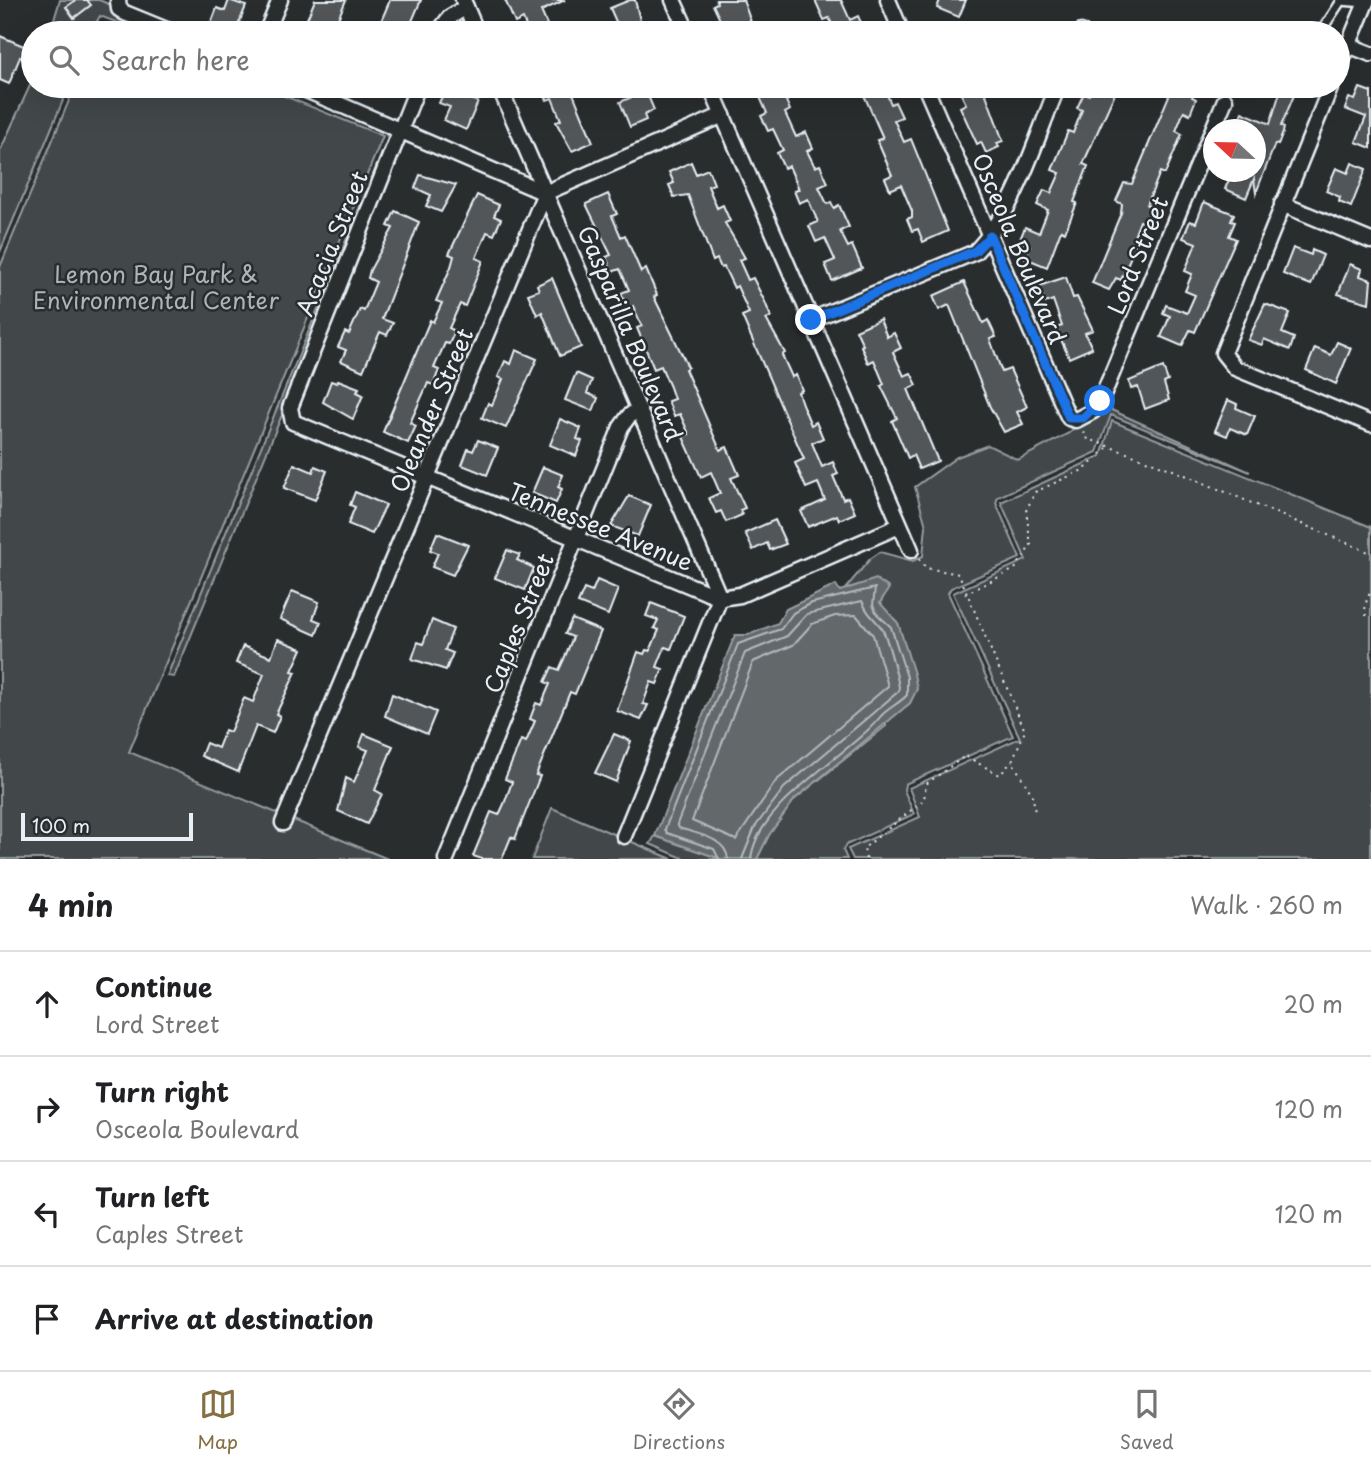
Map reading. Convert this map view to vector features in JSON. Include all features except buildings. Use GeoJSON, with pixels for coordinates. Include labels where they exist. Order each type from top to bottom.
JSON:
{"type":"FeatureCollection","features":[{"type":"Feature","properties":{"kind":"street"},"geometry":{"type":"LineString","coordinates":[[118,0],[119,9],[145,21]]}},
{"type":"Feature","properties":{"kind":"street"},"geometry":{"type":"LineString","coordinates":[[271,21],[279,0]]}},
{"type":"Feature","properties":{"kind":"street"},"geometry":{"type":"LineString","coordinates":[[673,0],[683,21]]}},
{"type":"Feature","properties":{"kind":"street"},"geometry":{"type":"LineString","coordinates":[[891,2],[898,21]]}},
{"type":"Feature","properties":{"kind":"street"},"geometry":{"type":"LineString","coordinates":[[1350,40],[1366,2]]}},
{"type":"Feature","properties":{"kind":"street"},"geometry":{"type":"LineString","coordinates":[[447,21],[464,4],[472,21]]}},
{"type":"Feature","properties":{"kind":"street"},"geometry":{"type":"LineString","coordinates":[[1350,46],[1371,54]]}},
{"type":"Feature","properties":{"kind":"street"},"geometry":{"type":"LineString","coordinates":[[325,98],[545,193],[723,115]]}},
{"type":"Feature","properties":{"kind":"street","name":"Acacia Street"},"geometry":{"type":"LineString","coordinates":[[289,417],[290,408],[413,98]]}},
{"type":"Feature","properties":{"kind":"street","name":"Gasparilla Boulevard"},"geometry":{"type":"LineString","coordinates":[[504,98],[720,598]]}},
{"type":"Feature","properties":{"kind":"street"},"geometry":{"type":"LineString","coordinates":[[715,98],[911,550]]}},
{"type":"Feature","properties":{"kind":"street","name":"Osceola Boulevard"},"geometry":{"type":"LineString","coordinates":[[930,98],[1066,412],[1069,418],[1080,419]]}},
{"type":"Feature","properties":{"kind":"street"},"geometry":{"type":"LineString","coordinates":[[811,320],[975,251],[990,236],[1006,208],[1053,98]]}},
{"type":"Feature","properties":{"kind":"street"},"geometry":{"type":"LineString","coordinates":[[1326,98],[1223,346],[1224,358],[1235,368],[1371,424]]}},
{"type":"Feature","properties":{"kind":"street","name":"Lord Street"},"geometry":{"type":"LineString","coordinates":[[1080,419],[1094,411],[1104,393],[1225,100]]}},
{"type":"Feature","properties":{"kind":"street","name":"Oleander Street"},"geometry":{"type":"LineString","coordinates":[[283,823],[545,193]]}},
{"type":"Feature","properties":{"kind":"street"},"geometry":{"type":"LineString","coordinates":[[1282,204],[1371,241]]}},
{"type":"Feature","properties":{"kind":"street","name":"Caples Street"},"geometry":{"type":"LineString","coordinates":[[446,859],[621,427],[629,416],[639,409]]}},
{"type":"Feature","properties":{"kind":"street","name":"Tennessee Avenue"},"geometry":{"type":"LineString","coordinates":[[289,417],[293,422],[426,480],[720,598]]}},
{"type":"Feature","properties":{"kind":"street"},"geometry":{"type":"LineString","coordinates":[[624,836],[720,598],[740,594],[900,526]]}},
{"type":"Feature","properties":{"kind":"lane"},"geometry":{"type":"LineString","coordinates":[[1328,21],[1341,1],[1366,2]]}},
{"type":"Feature","properties":{"kind":"path"},"geometry":{"type":"LineString","coordinates":[[1080,419],[1086,438],[1173,470],[1371,552]]}},
{"type":"Feature","properties":{"kind":"path"},"geometry":{"type":"LineString","coordinates":[[965,594],[1016,569],[1031,545],[1026,512],[1035,492],[1085,470],[1108,447]]}},
{"type":"Feature","properties":{"kind":"path"},"geometry":{"type":"LineString","coordinates":[[866,859],[864,848],[924,800],[926,784],[965,756],[1000,775],[1012,761],[1025,731],[965,594],[959,574],[926,568],[911,550]]}},
{"type":"Feature","properties":{"kind":"path"},"geometry":{"type":"LineString","coordinates":[[1366,617],[1365,605],[1371,590]]}},
{"type":"Feature","properties":{"kind":"path"},"geometry":{"type":"LineString","coordinates":[[1012,761],[1033,796],[1035,814]]}},
{"type":"Feature","properties":{"kind":"green space"},"geometry":{"type":"Polygon","coordinates":[[[60,0],[99,0],[150,21],[113,21],[100,16],[97,21],[54,21],[60,0]]]}},
{"type":"Feature","properties":{"kind":"green space"},"geometry":{"type":"Polygon","coordinates":[[[24,98],[64,98],[0,252],[0,151],[24,98]]]}},
{"type":"Feature","properties":{"kind":"green space","name":"Lemon Bay Park & Environmental Center"},"geometry":{"type":"Polygon","coordinates":[[[70,98],[290,98],[383,136],[129,752],[388,859],[0,859],[0,267],[70,98]]]}},
{"type":"Feature","properties":{"kind":"green space"},"geometry":{"type":"Polygon","coordinates":[[[303,98],[334,98],[401,126],[174,677],[167,676],[388,138],[384,131],[303,98]]]}},
{"type":"Feature","properties":{"kind":"green space"},"geometry":{"type":"Polygon","coordinates":[[[1098,404],[1250,472],[1111,415],[1097,452],[998,497],[996,503],[1020,558],[951,588],[948,593],[1013,736],[905,784],[904,790],[914,814],[846,845],[843,850],[847,859],[757,859],[769,835],[795,799],[886,726],[886,721],[910,703],[916,689],[898,623],[882,609],[881,599],[862,584],[845,589],[870,559],[880,552],[913,561],[923,556],[926,526],[915,487],[957,457],[988,445],[1018,460],[1069,433],[1098,404]]]}},
{"type":"Feature","properties":{"kind":"green space"},"geometry":{"type":"Polygon","coordinates":[[[1112,421],[1371,527],[1371,859],[853,859],[848,849],[920,817],[909,788],[1020,738],[953,593],[1026,560],[1001,502],[1101,456],[1112,421]]]}},
{"type":"Feature","properties":{"kind":"green space"},"geometry":{"type":"Polygon","coordinates":[[[552,808],[672,859],[532,859],[552,808]]]}},
{"type":"Feature","properties":{"kind":"green space"},"geometry":{"type":"Polygon","coordinates":[[[655,836],[721,859],[685,859],[650,844],[655,836]]]}},
{"type":"Feature","properties":{"kind":"water"},"geometry":{"type":"Polygon","coordinates":[[[876,579],[889,588],[880,603],[898,623],[914,674],[917,689],[910,703],[795,799],[769,835],[757,859],[721,859],[655,836],[735,635],[748,635],[778,623],[786,609],[836,585],[840,591],[876,579]]]}},
{"type":"Feature","properties":{"kind":"route"},"geometry":{"type":"LineString","coordinates":[[811,320],[975,251],[990,236],[1069,418],[1076,420],[1089,415],[1100,401]]}}]}
